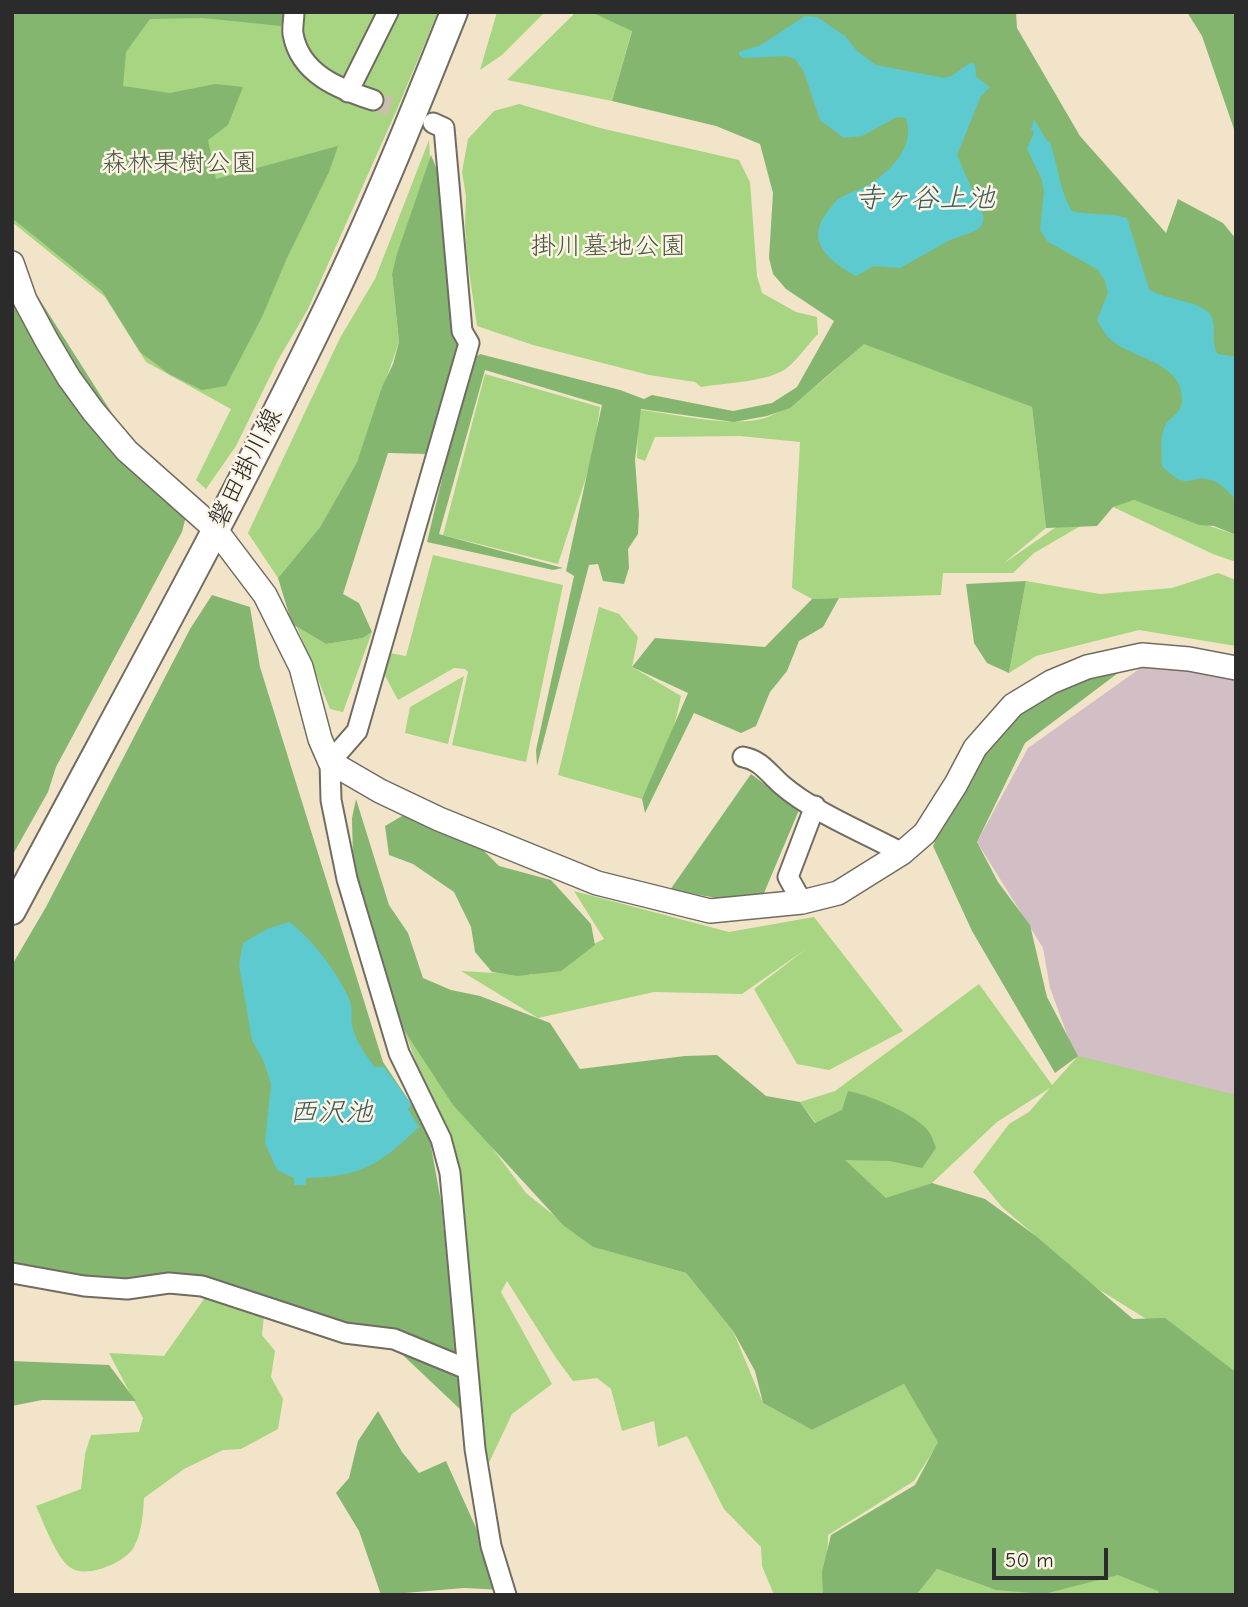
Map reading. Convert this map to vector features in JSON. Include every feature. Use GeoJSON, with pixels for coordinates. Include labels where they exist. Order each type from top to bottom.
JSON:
{"type":"FeatureCollection","features":[{"type":"Feature","properties":{"kind":"main road","name":"磐田掛川線"},"geometry":{"type":"LineString","coordinates":[[12,911],[215,529],[327,309],[413,115],[454,12]]}},
{"type":"Feature","properties":{"kind":"street"},"geometry":{"type":"LineString","coordinates":[[294,12],[293,34],[304,62],[322,79],[348,92],[373,100]]}},
{"type":"Feature","properties":{"kind":"street"},"geometry":{"type":"LineString","coordinates":[[348,92],[388,12]]}},
{"type":"Feature","properties":{"kind":"street"},"geometry":{"type":"LineString","coordinates":[[330,762],[357,731],[469,343],[462,331],[444,128],[433,123]]}},
{"type":"Feature","properties":{"kind":"street"},"geometry":{"type":"LineString","coordinates":[[12,263],[25,300],[69,379],[127,451],[215,529],[265,595],[301,667],[320,739],[330,762],[331,800],[347,879],[399,1053],[441,1139],[450,1173],[475,1449],[491,1546],[506,1595]]}},
{"type":"Feature","properties":{"kind":"street"},"geometry":{"type":"LineString","coordinates":[[330,762],[380,791],[439,819],[597,883],[710,911],[802,902],[838,893],[902,853],[925,833],[975,748],[1013,705],[1051,682],[1087,667],[1142,654],[1236,668]]}},
{"type":"Feature","properties":{"kind":"street"},"geometry":{"type":"LineString","coordinates":[[743,757],[756,759],[783,786],[902,853]]}},
{"type":"Feature","properties":{"kind":"street"},"geometry":{"type":"LineString","coordinates":[[802,902],[788,877],[815,806]]}},
{"type":"Feature","properties":{"kind":"street"},"geometry":{"type":"LineString","coordinates":[[12,1273],[83,1286],[127,1289],[169,1283],[202,1286],[345,1333],[394,1339],[467,1369]]}},
{"type":"Feature","properties":{"kind":"shaded area"},"geometry":{"type":"Polygon","coordinates":[[[1175,664],[1236,677],[1236,1098],[1078,1064],[1050,988],[1043,948],[977,842],[1028,748],[1142,667],[1175,664]]]}},
{"type":"Feature","properties":{"kind":"green space","name":"森林果樹公園"},"geometry":{"type":"Polygon","coordinates":[[[12,12],[438,12],[308,309],[278,360],[236,446],[206,489],[196,480],[231,409],[146,362],[105,297],[12,222],[12,12]]]}},
{"type":"Feature","properties":{"kind":"green space","name":"森林果樹公園"},"geometry":{"type":"Polygon","coordinates":[[[12,12],[287,12],[281,26],[203,18],[150,19],[126,52],[123,86],[170,93],[215,84],[243,87],[228,125],[208,140],[216,179],[338,146],[329,172],[262,317],[226,386],[202,390],[169,374],[140,352],[102,291],[12,218],[12,12]]]}},
{"type":"Feature","properties":{"kind":"green space"},"geometry":{"type":"Polygon","coordinates":[[[497,12],[545,12],[502,55],[480,70],[497,12]]]}},
{"type":"Feature","properties":{"kind":"green space"},"geometry":{"type":"Polygon","coordinates":[[[576,12],[591,12],[632,30],[612,101],[507,80],[576,12]]]}},
{"type":"Feature","properties":{"kind":"green space"},"geometry":{"type":"Polygon","coordinates":[[[591,12],[1016,12],[1017,28],[1080,136],[1166,233],[1178,199],[1223,223],[1236,239],[1236,535],[1214,526],[1199,525],[1134,500],[1113,507],[1097,526],[1046,528],[1032,407],[864,344],[790,408],[767,416],[734,422],[641,409],[635,460],[638,534],[628,549],[629,568],[624,584],[603,581],[598,564],[589,565],[537,766],[536,750],[574,576],[566,571],[602,405],[485,370],[439,534],[563,568],[553,570],[427,542],[470,361],[480,354],[620,390],[644,399],[652,395],[733,411],[772,403],[797,387],[834,321],[786,289],[773,274],[769,258],[773,193],[760,144],[716,126],[612,101],[632,31],[591,12]]]}},
{"type":"Feature","properties":{"kind":"green space"},"geometry":{"type":"Polygon","coordinates":[[[1187,12],[1236,12],[1236,135],[1202,36],[1187,12]]]}},
{"type":"Feature","properties":{"kind":"green space","name":"掛川墓地公園"},"geometry":{"type":"Polygon","coordinates":[[[519,104],[600,128],[739,160],[750,182],[757,276],[762,293],[796,312],[817,317],[818,334],[792,363],[780,372],[759,379],[701,387],[695,382],[649,375],[533,345],[477,326],[467,257],[466,196],[462,172],[468,139],[494,111],[519,104]]]}},
{"type":"Feature","properties":{"kind":"green space"},"geometry":{"type":"Polygon","coordinates":[[[429,140],[430,159],[392,274],[399,342],[357,462],[320,527],[278,578],[248,533],[340,338],[375,279],[429,140]]]}},
{"type":"Feature","properties":{"kind":"green space"},"geometry":{"type":"Polygon","coordinates":[[[431,155],[444,187],[463,344],[428,454],[388,453],[343,594],[359,603],[372,632],[363,638],[326,644],[292,624],[278,578],[320,527],[357,462],[382,387],[393,364],[399,342],[392,274],[431,155]]]}},
{"type":"Feature","properties":{"kind":"green space"},"geometry":{"type":"Polygon","coordinates":[[[12,256],[155,481],[187,512],[182,532],[56,767],[48,792],[12,856],[12,256]]]}},
{"type":"Feature","properties":{"kind":"green space"},"geometry":{"type":"Polygon","coordinates":[[[864,343],[1032,407],[1046,528],[1003,564],[1082,509],[1134,500],[1236,535],[1236,562],[1113,507],[1034,553],[1013,573],[943,573],[941,595],[812,599],[792,588],[800,442],[740,436],[655,437],[645,461],[637,458],[638,416],[641,410],[721,421],[752,421],[765,418],[804,396],[864,343]]]}},
{"type":"Feature","properties":{"kind":"green space"},"geometry":{"type":"Polygon","coordinates":[[[485,374],[600,407],[593,456],[558,564],[443,535],[485,374]]]}},
{"type":"Feature","properties":{"kind":"green space"},"geometry":{"type":"Polygon","coordinates":[[[433,555],[563,585],[526,762],[452,745],[468,672],[465,669],[454,668],[398,700],[383,672],[389,653],[406,656],[433,555]]]}},
{"type":"Feature","properties":{"kind":"green space"},"geometry":{"type":"Polygon","coordinates":[[[1218,573],[1236,580],[1236,646],[1139,630],[1036,656],[1009,673],[1026,581],[1100,594],[1172,588],[1218,573]]]}},
{"type":"Feature","properties":{"kind":"green space"},"geometry":{"type":"Polygon","coordinates":[[[1026,581],[1009,673],[987,663],[974,643],[966,584],[1026,581]]]}},
{"type":"Feature","properties":{"kind":"green space"},"geometry":{"type":"Polygon","coordinates":[[[212,595],[250,607],[260,667],[383,1062],[428,1129],[441,1202],[462,1411],[390,1343],[265,1306],[200,1275],[127,1289],[12,1273],[12,965],[46,907],[190,629],[212,595]]]}},
{"type":"Feature","properties":{"kind":"green space"},"geometry":{"type":"Polygon","coordinates":[[[839,598],[823,627],[799,641],[787,671],[770,692],[756,726],[741,733],[694,713],[645,813],[642,799],[688,693],[632,667],[655,638],[765,647],[812,599],[839,598]]]}},
{"type":"Feature","properties":{"kind":"green space"},"geometry":{"type":"Polygon","coordinates":[[[599,607],[619,614],[638,637],[632,667],[681,696],[666,749],[656,775],[642,799],[558,775],[599,607]]]}},
{"type":"Feature","properties":{"kind":"green space"},"geometry":{"type":"Polygon","coordinates":[[[297,627],[326,644],[363,638],[372,632],[343,712],[330,709],[297,627]]]}},
{"type":"Feature","properties":{"kind":"green space"},"geometry":{"type":"Polygon","coordinates":[[[1142,655],[1025,743],[977,842],[998,882],[1030,925],[1047,997],[1078,1056],[1055,1073],[972,931],[933,846],[981,742],[1036,692],[1142,655]]]}},
{"type":"Feature","properties":{"kind":"green space"},"geometry":{"type":"Polygon","coordinates":[[[464,676],[448,744],[405,733],[410,707],[464,676]]]}},
{"type":"Feature","properties":{"kind":"green space"},"geometry":{"type":"Polygon","coordinates":[[[751,774],[799,810],[764,893],[723,899],[670,890],[751,774]]]}},
{"type":"Feature","properties":{"kind":"green space"},"geometry":{"type":"Polygon","coordinates":[[[414,793],[449,816],[499,866],[551,880],[591,924],[595,945],[561,971],[518,976],[492,972],[475,952],[471,927],[454,892],[413,864],[389,855],[385,826],[402,816],[414,793]]]}},
{"type":"Feature","properties":{"kind":"green space"},"geometry":{"type":"Polygon","coordinates":[[[356,799],[389,905],[408,933],[423,978],[550,1023],[580,1069],[685,1056],[717,1055],[766,1096],[800,1102],[815,1123],[842,1110],[848,1091],[892,1106],[923,1125],[936,1148],[922,1168],[890,1161],[845,1160],[886,1198],[932,1183],[985,1199],[1036,1236],[1133,1319],[1165,1318],[1233,1370],[1236,1373],[1236,1595],[1160,1595],[1158,1591],[1118,1575],[1044,1594],[996,1590],[937,1569],[916,1595],[823,1595],[822,1572],[831,1535],[915,1485],[938,1442],[904,1384],[812,1430],[763,1403],[755,1371],[733,1331],[686,1273],[593,1247],[563,1225],[453,1105],[404,1030],[386,990],[353,862],[352,818],[356,799]]]}},
{"type":"Feature","properties":{"kind":"green space"},"geometry":{"type":"Polygon","coordinates":[[[574,891],[729,932],[814,917],[903,1031],[829,1070],[797,1064],[754,989],[806,949],[742,994],[654,992],[538,1018],[461,971],[531,975],[604,939],[574,891]]]}},
{"type":"Feature","properties":{"kind":"green space"},"geometry":{"type":"Polygon","coordinates":[[[979,984],[1052,1085],[1078,1056],[1236,1095],[1236,1375],[1095,1287],[1002,1207],[973,1172],[1009,1124],[1029,1112],[1050,1088],[997,1122],[932,1183],[886,1199],[844,1160],[800,1102],[835,1091],[979,984]]]}},
{"type":"Feature","properties":{"kind":"green space"},"geometry":{"type":"Polygon","coordinates":[[[404,1030],[526,1193],[593,1247],[686,1273],[733,1331],[763,1403],[812,1430],[904,1384],[939,1442],[914,1481],[828,1535],[826,1595],[774,1595],[762,1566],[761,1547],[724,1509],[687,1436],[658,1447],[654,1421],[622,1431],[611,1389],[597,1378],[573,1381],[507,1281],[501,1292],[552,1384],[512,1414],[486,1469],[464,1317],[467,1251],[456,1155],[434,1110],[404,1030]]]}},
{"type":"Feature","properties":{"kind":"green space"},"geometry":{"type":"Polygon","coordinates":[[[211,1289],[265,1306],[262,1335],[275,1351],[271,1377],[283,1399],[278,1429],[241,1449],[223,1450],[184,1469],[144,1498],[139,1535],[130,1553],[123,1558],[96,1570],[78,1571],[71,1568],[55,1548],[36,1506],[81,1489],[85,1454],[91,1435],[139,1432],[143,1418],[109,1353],[164,1356],[211,1289]]]}},
{"type":"Feature","properties":{"kind":"green space"},"geometry":{"type":"Polygon","coordinates":[[[12,1361],[109,1365],[136,1401],[42,1400],[12,1406],[12,1361]]]}},
{"type":"Feature","properties":{"kind":"green space"},"geometry":{"type":"Polygon","coordinates":[[[378,1411],[402,1452],[419,1473],[446,1461],[504,1590],[464,1588],[381,1595],[359,1531],[336,1493],[349,1478],[358,1441],[378,1411]]]}},
{"type":"Feature","properties":{"kind":"green space"},"geometry":{"type":"Polygon","coordinates":[[[937,1569],[990,1588],[1121,1573],[1159,1591],[1160,1595],[915,1595],[937,1569]]]}},
{"type":"Feature","properties":{"kind":"water","name":"寺ヶ谷上池"},"geometry":{"type":"Polygon","coordinates":[[[805,16],[817,17],[845,36],[857,51],[876,65],[944,78],[970,63],[975,64],[976,77],[990,87],[981,96],[957,155],[984,218],[975,231],[950,240],[900,268],[874,266],[856,276],[824,251],[818,234],[826,214],[838,199],[865,187],[891,167],[904,149],[908,129],[906,118],[897,117],[862,136],[844,138],[820,120],[804,72],[795,59],[786,56],[743,58],[739,55],[739,52],[761,45],[805,16]]]}},
{"type":"Feature","properties":{"kind":"water"},"geometry":{"type":"Polygon","coordinates":[[[1034,119],[1050,142],[1061,186],[1072,211],[1127,218],[1149,289],[1207,311],[1213,321],[1214,345],[1218,354],[1236,357],[1236,499],[1214,481],[1184,481],[1171,475],[1162,466],[1162,434],[1166,424],[1181,406],[1181,388],[1166,369],[1118,345],[1107,336],[1097,320],[1108,293],[1105,281],[1097,269],[1048,242],[1040,230],[1044,192],[1042,180],[1027,149],[1034,132],[1031,129],[1034,119]]]}},
{"type":"Feature","properties":{"kind":"water","name":"西沢池"},"geometry":{"type":"Polygon","coordinates":[[[289,922],[316,947],[339,980],[350,1001],[352,1026],[359,1044],[375,1067],[384,1067],[412,1105],[408,1109],[419,1127],[393,1150],[369,1166],[342,1175],[306,1178],[306,1185],[294,1185],[294,1178],[277,1170],[265,1143],[271,1084],[264,1062],[252,1040],[239,965],[243,943],[267,929],[289,922]]]}},
{"type":"Feature","properties":{"kind":"tunnel"},"geometry":{"type":"LineString","coordinates":[[373,100],[425,120]]}}]}
